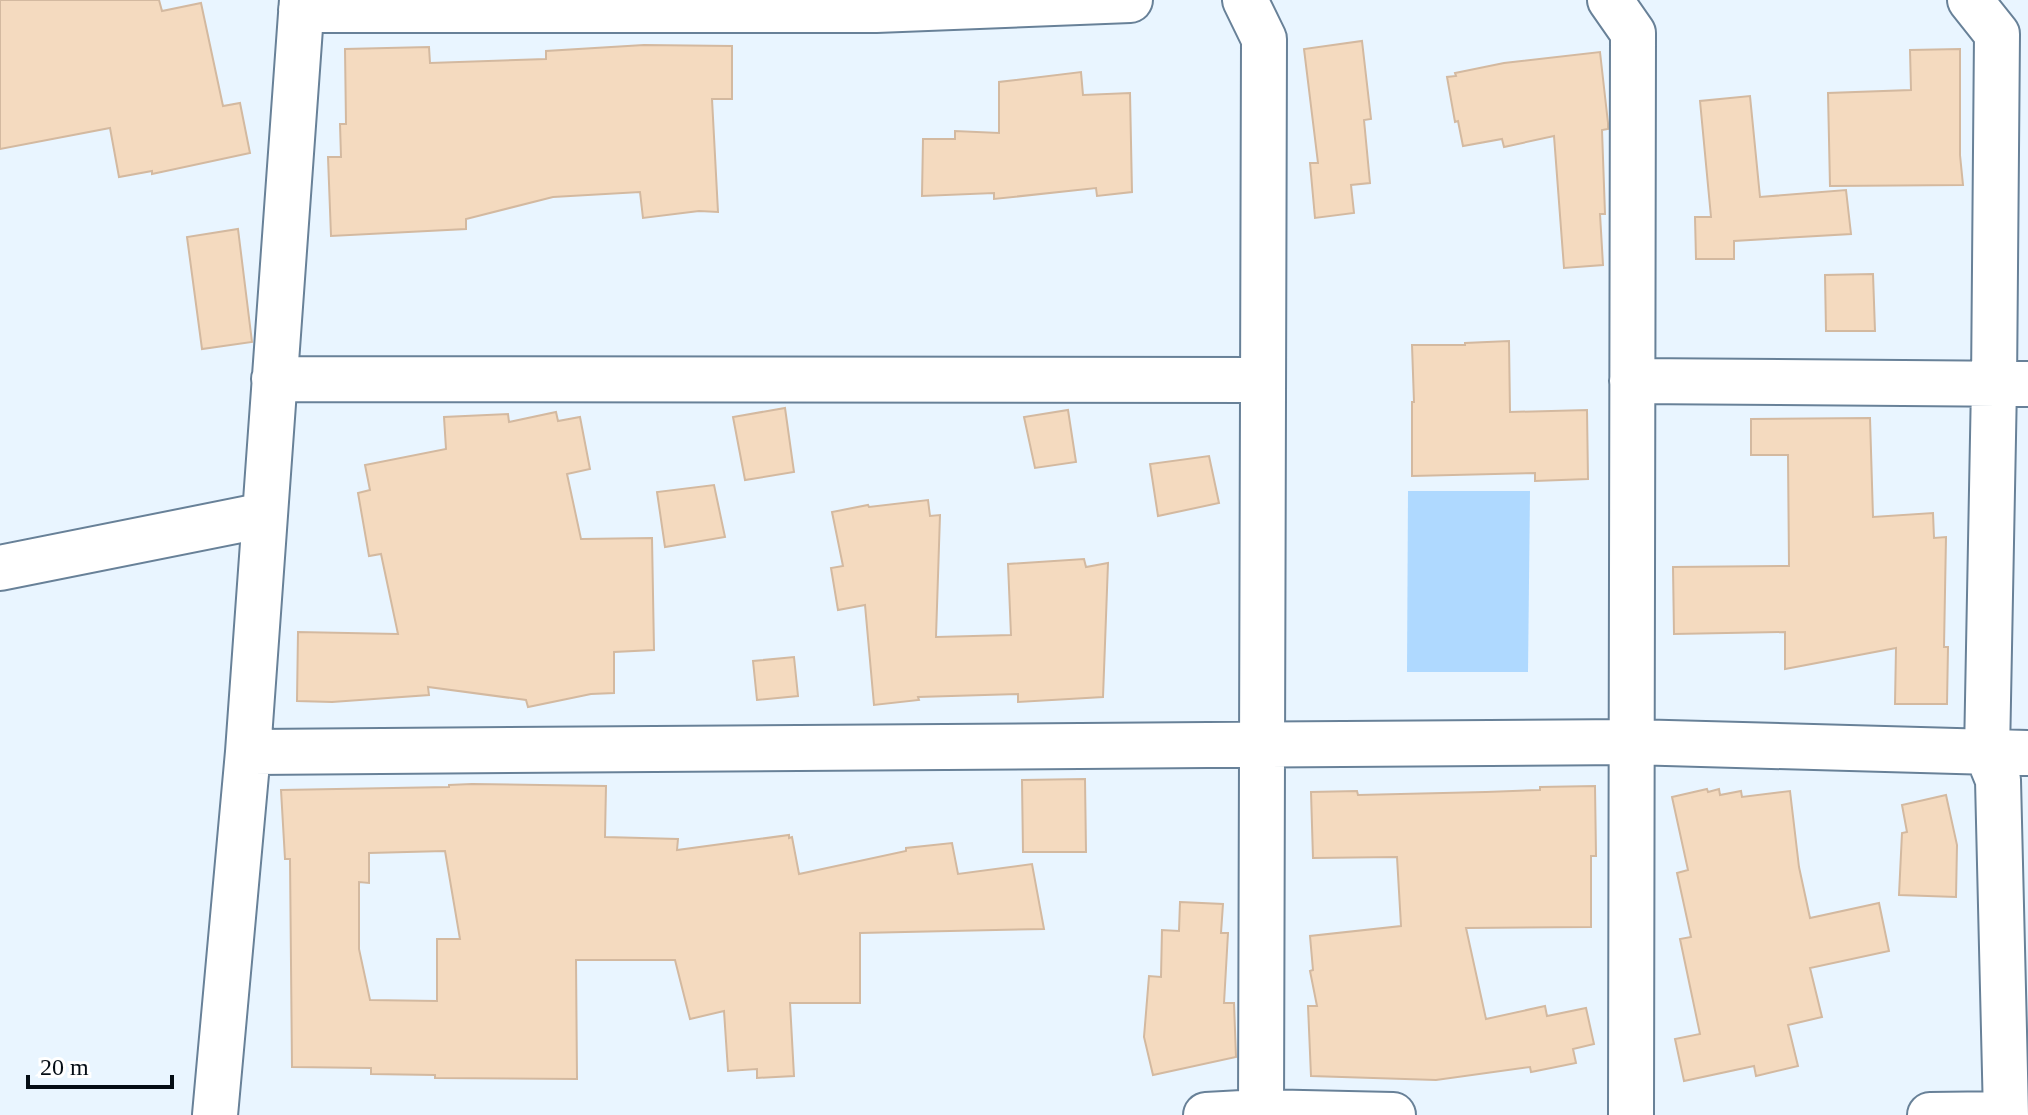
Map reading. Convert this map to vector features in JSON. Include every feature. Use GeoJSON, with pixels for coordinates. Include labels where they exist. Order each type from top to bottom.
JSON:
{"type":"FeatureCollection","features":[{"type":"Feature","properties":{"kind":"street"},"geometry":{"type":"LineString","coordinates":[[215,1115],[248,752],[302,5],[876,5],[1130,0]]}},
{"type":"Feature","properties":{"kind":"street"},"geometry":{"type":"LineString","coordinates":[[1245,0],[1264,39],[1261,1114]]}},
{"type":"Feature","properties":{"kind":"street"},"geometry":{"type":"LineString","coordinates":[[1610,0],[1633,33],[1631,1115]]}},
{"type":"Feature","properties":{"kind":"street"},"geometry":{"type":"LineString","coordinates":[[1930,1115],[2006,1114],[1998,780],[2007,753],[2011,385],[1997,34],[1970,0]]}},
{"type":"Feature","properties":{"kind":"street"},"geometry":{"type":"LineString","coordinates":[[274,379],[1262,380]]}},
{"type":"Feature","properties":{"kind":"street"},"geometry":{"type":"LineString","coordinates":[[1632,381],[2011,385]]}},
{"type":"Feature","properties":{"kind":"street"},"geometry":{"type":"LineString","coordinates":[[0,568],[265,515]]}},
{"type":"Feature","properties":{"kind":"street"},"geometry":{"type":"LineString","coordinates":[[248,752],[1631,742],[2007,753]]}},
{"type":"Feature","properties":{"kind":"street"},"geometry":{"type":"LineString","coordinates":[[1206,1115],[1393,1115]]}},
{"type":"Feature","properties":{"kind":"shaded area"},"geometry":{"type":"Polygon","coordinates":[[[1408,491],[1530,491],[1528,672],[1407,672],[1408,491]]]}},
{"type":"Feature","properties":{"kind":"building"},"geometry":{"type":"Polygon","coordinates":[[[0,0],[159,0],[162,11],[201,3],[223,106],[240,103],[250,153],[152,174],[152,171],[119,177],[110,128],[0,149],[0,0]]]}},
{"type":"Feature","properties":{"kind":"building"},"geometry":{"type":"Polygon","coordinates":[[[1362,41],[1371,119],[1364,120],[1370,183],[1351,185],[1354,213],[1315,218],[1310,163],[1318,163],[1304,49],[1362,41]]]}},
{"type":"Feature","properties":{"kind":"building"},"geometry":{"type":"Polygon","coordinates":[[[644,45],[732,46],[732,99],[712,99],[718,212],[699,211],[643,218],[640,192],[553,197],[466,219],[466,229],[331,236],[328,157],[341,157],[340,124],[346,124],[345,49],[429,47],[430,63],[546,59],[546,51],[644,45]]]}},
{"type":"Feature","properties":{"kind":"building"},"geometry":{"type":"Polygon","coordinates":[[[1960,49],[1963,185],[1830,186],[1828,93],[1911,90],[1910,50],[1960,49]]]}},
{"type":"Feature","properties":{"kind":"building"},"geometry":{"type":"Polygon","coordinates":[[[1600,52],[1608,123],[1608,129],[1602,130],[1605,214],[1600,214],[1603,265],[1564,268],[1554,136],[1504,147],[1502,139],[1463,146],[1447,77],[1504,63],[1600,52]]]}},
{"type":"Feature","properties":{"kind":"building"},"geometry":{"type":"Polygon","coordinates":[[[1081,72],[1083,95],[1130,93],[1132,192],[1097,196],[1096,188],[994,199],[994,193],[922,196],[923,139],[955,139],[955,131],[999,133],[999,82],[1081,72]]]}},
{"type":"Feature","properties":{"kind":"building"},"geometry":{"type":"Polygon","coordinates":[[[1750,96],[1760,197],[1846,190],[1851,234],[1734,241],[1734,259],[1696,259],[1695,217],[1711,217],[1700,101],[1750,96]]]}},
{"type":"Feature","properties":{"kind":"building"},"geometry":{"type":"Polygon","coordinates":[[[238,229],[252,342],[202,349],[187,237],[238,229]]]}},
{"type":"Feature","properties":{"kind":"building"},"geometry":{"type":"Polygon","coordinates":[[[1873,274],[1875,331],[1826,331],[1825,275],[1873,274]]]}},
{"type":"Feature","properties":{"kind":"building"},"geometry":{"type":"Polygon","coordinates":[[[1509,341],[1510,412],[1587,410],[1588,479],[1535,481],[1535,473],[1412,476],[1412,345],[1509,341]]]}},
{"type":"Feature","properties":{"kind":"building"},"geometry":{"type":"Polygon","coordinates":[[[785,408],[794,472],[745,480],[733,417],[785,408]]]}},
{"type":"Feature","properties":{"kind":"building"},"geometry":{"type":"Polygon","coordinates":[[[1068,410],[1076,462],[1035,468],[1024,417],[1068,410]]]}},
{"type":"Feature","properties":{"kind":"building"},"geometry":{"type":"Polygon","coordinates":[[[556,412],[558,421],[580,417],[590,469],[567,474],[581,539],[652,538],[654,650],[614,652],[614,693],[591,694],[528,707],[526,700],[428,687],[429,695],[332,702],[297,701],[298,632],[398,634],[381,554],[369,556],[358,493],[370,490],[365,465],[446,449],[444,417],[508,414],[509,422],[556,412]]]}},
{"type":"Feature","properties":{"kind":"building"},"geometry":{"type":"Polygon","coordinates":[[[1870,418],[1873,517],[1933,513],[1934,538],[1946,537],[1944,647],[1948,647],[1947,704],[1895,704],[1896,648],[1785,669],[1785,632],[1674,634],[1673,567],[1789,566],[1788,455],[1751,455],[1751,419],[1870,418]]]}},
{"type":"Feature","properties":{"kind":"building"},"geometry":{"type":"Polygon","coordinates":[[[1209,456],[1219,503],[1158,516],[1150,464],[1209,456]]]}},
{"type":"Feature","properties":{"kind":"building"},"geometry":{"type":"Polygon","coordinates":[[[714,485],[725,537],[665,547],[657,492],[714,485]]]}},
{"type":"Feature","properties":{"kind":"building"},"geometry":{"type":"Polygon","coordinates":[[[928,500],[930,516],[940,515],[936,637],[1011,635],[1008,564],[1084,559],[1086,567],[1108,563],[1103,697],[1018,702],[1018,694],[918,697],[919,700],[874,705],[865,605],[838,610],[831,568],[843,566],[832,512],[868,505],[928,500]]]}},
{"type":"Feature","properties":{"kind":"building"},"geometry":{"type":"Polygon","coordinates":[[[794,657],[798,696],[757,700],[753,661],[794,657]]]}},
{"type":"Feature","properties":{"kind":"building"},"geometry":{"type":"Polygon","coordinates":[[[1085,779],[1086,852],[1023,852],[1022,780],[1085,779]]]}},
{"type":"Feature","properties":{"kind":"building"},"geometry":{"type":"Polygon","coordinates":[[[449,785],[606,786],[605,837],[678,839],[677,850],[789,835],[789,838],[792,837],[799,874],[906,851],[906,848],[952,843],[958,874],[1032,864],[1044,929],[860,933],[860,1003],[790,1003],[794,1076],[757,1078],[757,1069],[728,1071],[724,1011],[690,1019],[675,960],[576,960],[577,1079],[435,1078],[435,1075],[371,1074],[371,1068],[292,1067],[290,859],[285,859],[281,790],[449,785]],[[445,851],[369,853],[369,883],[359,882],[359,949],[370,1000],[437,1001],[437,939],[460,939],[445,851]]]}},
{"type":"Feature","properties":{"kind":"building"},"geometry":{"type":"Polygon","coordinates":[[[1595,786],[1596,856],[1591,856],[1591,927],[1466,928],[1486,1019],[1545,1006],[1547,1016],[1586,1008],[1594,1044],[1573,1049],[1576,1063],[1531,1072],[1530,1067],[1436,1080],[1311,1076],[1308,1006],[1317,1006],[1310,971],[1313,970],[1310,936],[1401,926],[1397,857],[1313,858],[1311,792],[1357,791],[1358,795],[1595,786]]]}},
{"type":"Feature","properties":{"kind":"building"},"geometry":{"type":"Polygon","coordinates":[[[1707,789],[1708,792],[1719,789],[1720,795],[1741,791],[1742,797],[1790,791],[1799,867],[1810,918],[1879,903],[1889,951],[1810,968],[1822,1017],[1788,1025],[1798,1066],[1756,1076],[1754,1066],[1684,1081],[1675,1039],[1700,1034],[1680,939],[1691,937],[1677,873],[1688,870],[1672,797],[1707,789]]]}},
{"type":"Feature","properties":{"kind":"building"},"geometry":{"type":"Polygon","coordinates":[[[1946,795],[1957,845],[1956,897],[1899,895],[1902,833],[1907,832],[1902,805],[1946,795]]]}},
{"type":"Feature","properties":{"kind":"building"},"geometry":{"type":"Polygon","coordinates":[[[1180,902],[1223,904],[1221,933],[1228,933],[1224,1003],[1234,1003],[1236,1057],[1153,1075],[1144,1037],[1149,976],[1161,977],[1162,930],[1179,931],[1180,902]]]}}]}
